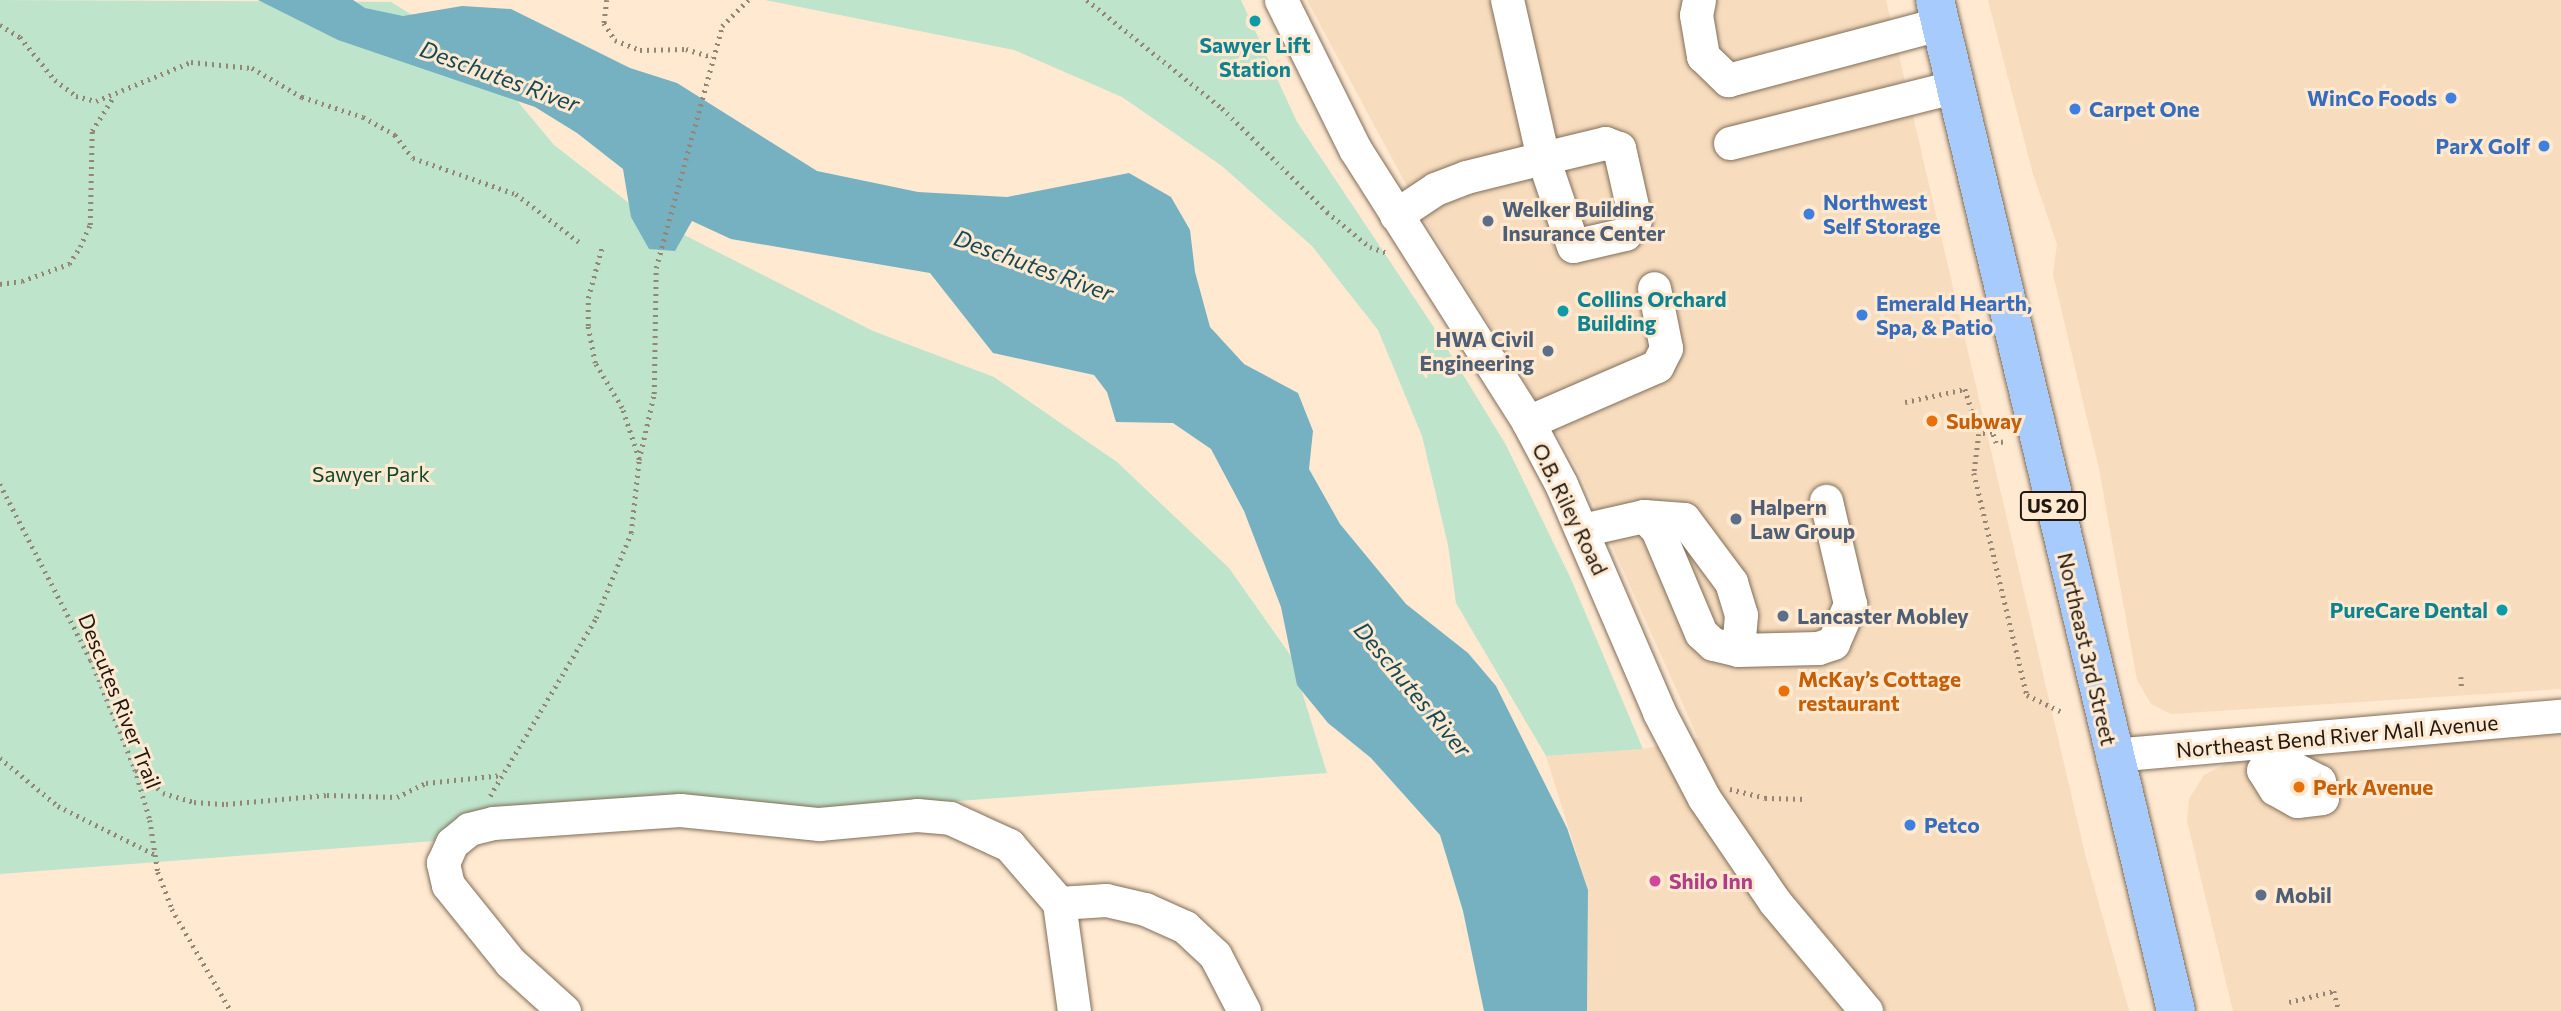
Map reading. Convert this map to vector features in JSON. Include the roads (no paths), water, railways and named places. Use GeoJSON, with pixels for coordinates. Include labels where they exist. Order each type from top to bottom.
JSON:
{"type":"FeatureCollection","features":[{"type":"Feature","properties":{"kind":"main road","name":"Northeast 3rd Street"},"geometry":{"type":"LineString","coordinates":[[1937,12],[2112,755],[2176,1011]]}},
{"type":"Feature","properties":{"kind":"street","name":"O.B. Riley Road"},"geometry":{"type":"LineString","coordinates":[[1281,0],[1321,86],[1396,215],[1528,422],[1582,530],[1659,712],[1704,798],[1775,902],[1866,1011]]}},
{"type":"Feature","properties":{"kind":"street"},"geometry":{"type":"LineString","coordinates":[[1396,215],[1456,181],[1544,158],[1507,0]]}},
{"type":"Feature","properties":{"kind":"street"},"geometry":{"type":"LineString","coordinates":[[1699,0],[1696,15],[1703,56],[1728,80],[1937,12]]}},
{"type":"Feature","properties":{"kind":"street"},"geometry":{"type":"LineString","coordinates":[[1730,143],[1953,87]]}},
{"type":"Feature","properties":{"kind":"street"},"geometry":{"type":"LineString","coordinates":[[1528,422],[1657,366],[1666,348],[1654,288]]}},
{"type":"Feature","properties":{"kind":"street"},"geometry":{"type":"LineString","coordinates":[[1644,516],[1657,529],[1701,633],[1713,644],[1738,650],[1818,649],[1833,643],[1840,633],[1850,604],[1826,501]]}},
{"type":"Feature","properties":{"kind":"street"},"geometry":{"type":"LineString","coordinates":[[1582,530],[1644,516],[1684,519],[1708,547],[1731,582],[1741,615],[1738,650]]}},
{"type":"Feature","properties":{"kind":"street","name":"Northeast Bend River Mall Avenue"},"geometry":{"type":"LineString","coordinates":[[2112,755],[2561,716]]}},
{"type":"Feature","properties":{"kind":"street"},"geometry":{"type":"LineString","coordinates":[[564,1011],[510,962],[448,885],[443,863],[457,836],[469,829],[492,824],[680,810],[775,822],[819,824],[917,815],[950,818],[1009,845],[1059,903],[1074,1011]]}},
{"type":"Feature","properties":{"kind":"street"},"geometry":{"type":"LineString","coordinates":[[1059,903],[1106,900],[1145,909],[1185,927],[1215,955],[1244,1011]]}},
{"type":"Feature","properties":{"kind":"water","name":"Deschutes River"},"geometry":{"type":"Polygon","coordinates":[[[258,0],[353,0],[365,8],[403,16],[462,6],[511,9],[630,68],[677,83],[817,171],[918,192],[1007,197],[1129,173],[1171,197],[1190,230],[1195,272],[1210,327],[1244,364],[1298,393],[1313,431],[1309,469],[1340,524],[1406,604],[1468,653],[1496,686],[1567,828],[1588,890],[1587,1011],[1484,1011],[1463,911],[1440,835],[1371,758],[1328,723],[1297,685],[1281,607],[1244,511],[1211,449],[1173,423],[1116,422],[1107,392],[1094,375],[993,353],[930,273],[731,239],[692,221],[675,251],[649,249],[631,217],[623,169],[577,133],[535,107],[338,40],[258,0]]]}},
{"type":"Feature","properties":{"kind":"place","name":"Sawyer Lift Station"},"geometry":{"type":"Point","coordinates":[1255,21]}},
{"type":"Feature","properties":{"kind":"place","name":"WinCo Foods"},"geometry":{"type":"Point","coordinates":[2451,98]}},
{"type":"Feature","properties":{"kind":"place","name":"Carpet One"},"geometry":{"type":"Point","coordinates":[2075,109]}},
{"type":"Feature","properties":{"kind":"place","name":"ParX Golf"},"geometry":{"type":"Point","coordinates":[2544,146]}},
{"type":"Feature","properties":{"kind":"place","name":"Northwest Self Storage"},"geometry":{"type":"Point","coordinates":[1809,214]}},
{"type":"Feature","properties":{"kind":"place","name":"Welker Building Insurance Center"},"geometry":{"type":"Point","coordinates":[1488,221]}},
{"type":"Feature","properties":{"kind":"place","name":"Collins Orchard Building"},"geometry":{"type":"Point","coordinates":[1563,311]}},
{"type":"Feature","properties":{"kind":"place","name":"Emerald Hearth, Spa, & Patio"},"geometry":{"type":"Point","coordinates":[1862,315]}},
{"type":"Feature","properties":{"kind":"place","name":"HWA Civil Engineering"},"geometry":{"type":"Point","coordinates":[1548,351]}},
{"type":"Feature","properties":{"kind":"place","name":"Subway"},"geometry":{"type":"Point","coordinates":[1932,421]}},
{"type":"Feature","properties":{"kind":"place","name":"Halpern Law Group"},"geometry":{"type":"Point","coordinates":[1736,519]}},
{"type":"Feature","properties":{"kind":"place","name":"PureCare Dental"},"geometry":{"type":"Point","coordinates":[2502,610]}},
{"type":"Feature","properties":{"kind":"place","name":"Lancaster Mobley"},"geometry":{"type":"Point","coordinates":[1783,616]}},
{"type":"Feature","properties":{"kind":"place","name":"McKay’s Cottage restaurant"},"geometry":{"type":"Point","coordinates":[1784,691]}},
{"type":"Feature","properties":{"kind":"place","name":"Perk Avenue"},"geometry":{"type":"Point","coordinates":[2299,787]}},
{"type":"Feature","properties":{"kind":"place","name":"Petco"},"geometry":{"type":"Point","coordinates":[1910,825]}},
{"type":"Feature","properties":{"kind":"place","name":"Shilo Inn"},"geometry":{"type":"Point","coordinates":[1655,881]}},
{"type":"Feature","properties":{"kind":"place","name":"Mobil"},"geometry":{"type":"Point","coordinates":[2261,895]}},
{"type":"Feature","properties":{"kind":"park label","name":"Sawyer Park"},"geometry":{"type":"Point","coordinates":[371,474]}}]}
